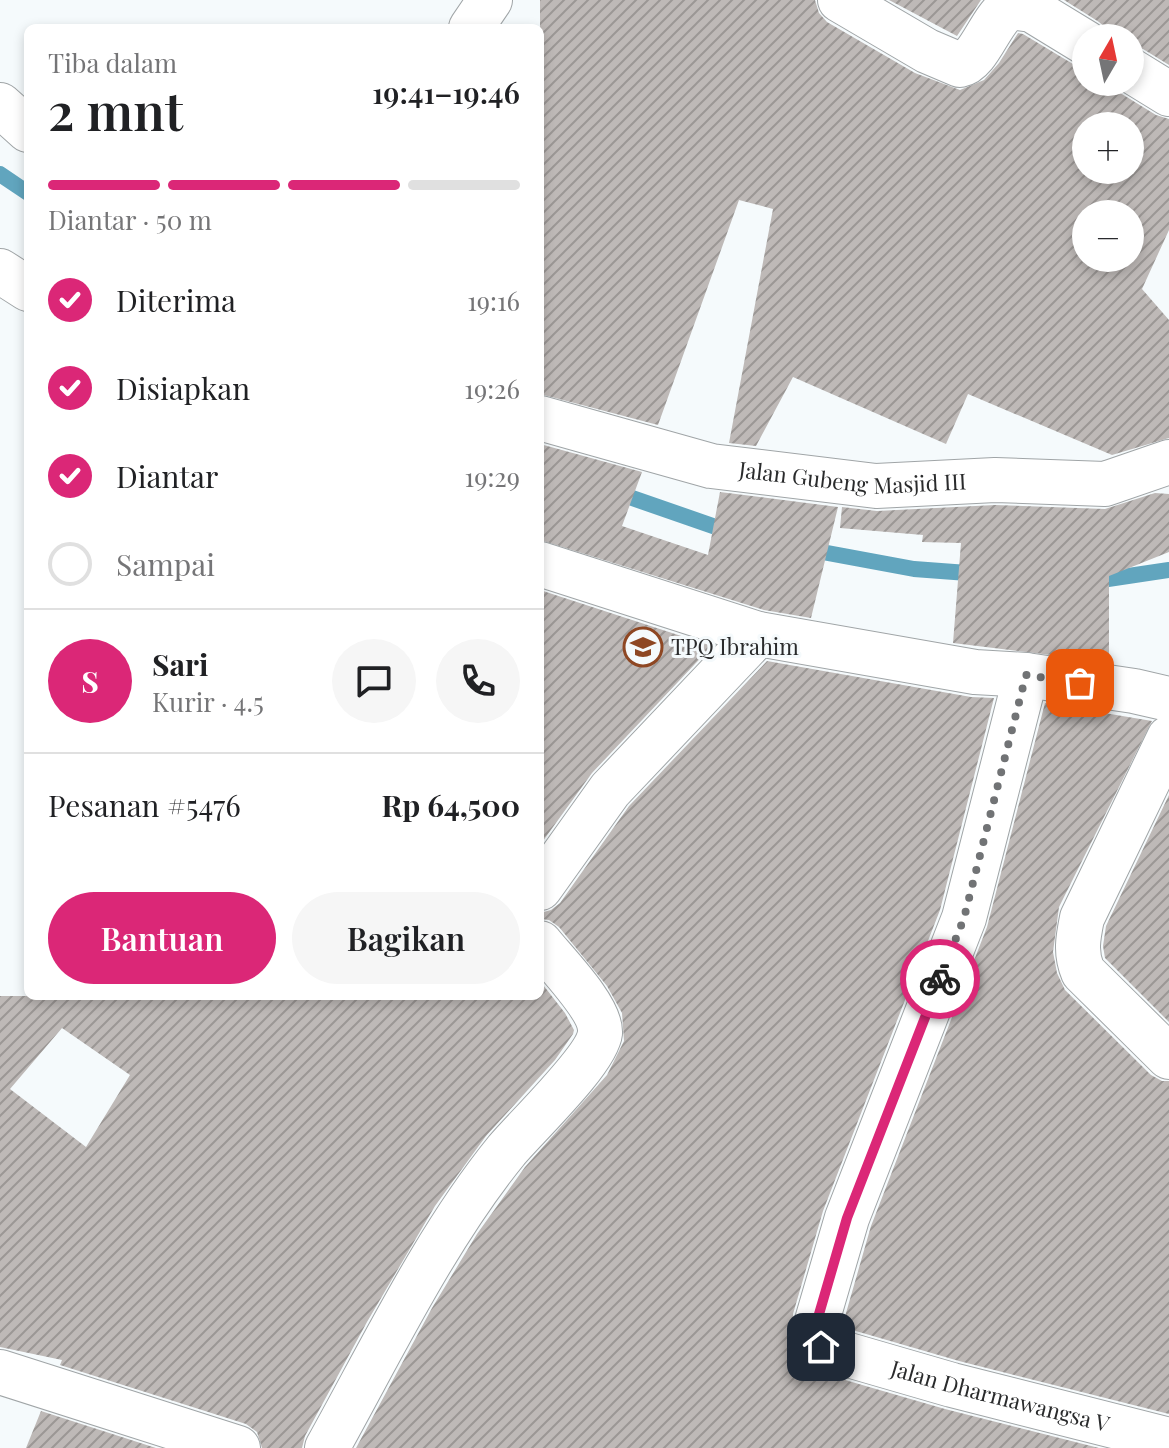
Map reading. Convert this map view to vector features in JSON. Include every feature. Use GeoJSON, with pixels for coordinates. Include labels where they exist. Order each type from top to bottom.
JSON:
{"type":"FeatureCollection","features":[{"type":"Feature","properties":{"kind":"street"},"geometry":{"type":"LineString","coordinates":[[474,24],[490,0]]}},
{"type":"Feature","properties":{"kind":"street"},"geometry":{"type":"LineString","coordinates":[[840,0],[927,51],[960,65],[970,61],[997,17],[1010,7],[1032,10],[1072,34]]}},
{"type":"Feature","properties":{"kind":"street"},"geometry":{"type":"LineString","coordinates":[[1144,79],[1169,94]]}},
{"type":"Feature","properties":{"kind":"street"},"geometry":{"type":"LineString","coordinates":[[0,105],[24,126]]}},
{"type":"Feature","properties":{"kind":"street"},"geometry":{"type":"LineString","coordinates":[[0,271],[24,286]]}},
{"type":"Feature","properties":{"kind":"street","name":"Jalan Gubeng Masjid III"},"geometry":{"type":"LineString","coordinates":[[544,419],[711,466],[876,486],[995,480],[1105,484],[1169,462]]}},
{"type":"Feature","properties":{"kind":"street"},"geometry":{"type":"LineString","coordinates":[[544,565],[758,634],[975,672],[1026,675],[1169,699]]}},
{"type":"Feature","properties":{"kind":"street"},"geometry":{"type":"LineString","coordinates":[[544,882],[610,790],[758,634]]}},
{"type":"Feature","properties":{"kind":"street","name":"Jalan Dharmawangsa V"},"geometry":{"type":"LineString","coordinates":[[1026,675],[964,918],[847,1218],[817,1321],[816,1342],[821,1347],[952,1385],[1169,1440]]}},
{"type":"Feature","properties":{"kind":"street"},"geometry":{"type":"LineString","coordinates":[[1169,738],[1082,918],[1077,942],[1083,972],[1169,1057]]}},
{"type":"Feature","properties":{"kind":"street"},"geometry":{"type":"LineString","coordinates":[[327,1448],[445,1239],[506,1152],[549,1106],[595,1047],[600,1034],[592,1008],[544,948]]}},
{"type":"Feature","properties":{"kind":"street"},"geometry":{"type":"LineString","coordinates":[[0,1372],[238,1448]]}},
{"type":"Feature","properties":{"kind":"building"},"geometry":{"type":"Polygon","coordinates":[[[540,0],[815,0],[819,13],[827,22],[915,73],[960,90],[984,80],[1018,33],[1023,34],[1072,63],[1072,96],[1125,96],[1156,115],[1169,119],[1169,230],[1142,289],[1169,320],[1169,438],[1112,455],[968,394],[946,444],[793,377],[756,446],[729,443],[773,209],[739,200],[658,425],[544,395],[544,24],[540,24],[540,0]]]}},
{"type":"Feature","properties":{"kind":"building"},"geometry":{"type":"Polygon","coordinates":[[[889,0],[981,0],[957,36],[889,0]]]}},
{"type":"Feature","properties":{"kind":"building"},"geometry":{"type":"Polygon","coordinates":[[[1064,0],[1169,0],[1169,65],[1144,50],[1144,24],[1099,22],[1064,0]]]}},
{"type":"Feature","properties":{"kind":"building"},"geometry":{"type":"Polygon","coordinates":[[[544,445],[642,472],[622,526],[708,555],[720,492],[838,507],[811,618],[764,610],[544,541],[544,445]]]}},
{"type":"Feature","properties":{"kind":"building"},"geometry":{"type":"Polygon","coordinates":[[[1155,493],[1169,494],[1169,552],[1109,576],[1109,662],[953,643],[961,543],[922,542],[923,535],[840,528],[842,507],[877,511],[995,505],[1105,509],[1155,493]]]}},
{"type":"Feature","properties":{"kind":"building"},"geometry":{"type":"Polygon","coordinates":[[[544,591],[712,646],[592,773],[544,839],[544,591]]]}},
{"type":"Feature","properties":{"kind":"building"},"geometry":{"type":"Polygon","coordinates":[[[767,661],[971,697],[994,698],[940,910],[823,1211],[793,1314],[793,1352],[803,1365],[814,1371],[945,1409],[1099,1448],[356,1448],[432,1308],[477,1234],[525,1167],[607,1075],[624,1041],[622,1013],[607,986],[559,927],[544,919],[544,912],[560,903],[629,806],[767,661]]]}},
{"type":"Feature","properties":{"kind":"building"},"geometry":{"type":"Polygon","coordinates":[[[1045,703],[1152,721],[1059,907],[1053,952],[1057,973],[1065,990],[1151,1075],[1169,1081],[1169,1414],[959,1361],[842,1327],[871,1226],[987,927],[1045,703]]]}},
{"type":"Feature","properties":{"kind":"building"},"geometry":{"type":"Polygon","coordinates":[[[1169,795],[1169,1022],[1105,958],[1103,946],[1106,926],[1169,795]]]}},
{"type":"Feature","properties":{"kind":"building"},"geometry":{"type":"Polygon","coordinates":[[[544,986],[574,1030],[555,1060],[486,1136],[435,1206],[367,1322],[305,1436],[302,1448],[262,1448],[257,1432],[246,1424],[60,1365],[62,1360],[0,1347],[0,996],[24,996],[24,1000],[544,1000],[544,986]],[[62,1028],[10,1089],[86,1147],[130,1075],[62,1028]]]}},
{"type":"Feature","properties":{"kind":"building"},"geometry":{"type":"Polygon","coordinates":[[[41,1411],[156,1448],[26,1448],[41,1411]]]}},
{"type":"Feature","properties":{"kind":"waterway"},"geometry":{"type":"LineString","coordinates":[[0,174],[24,190]]}},
{"type":"Feature","properties":{"kind":"waterway"},"geometry":{"type":"LineString","coordinates":[[615,492],[733,533]]}},
{"type":"Feature","properties":{"kind":"waterway"},"geometry":{"type":"LineString","coordinates":[[806,549],[914,569],[981,574]]}},
{"type":"Feature","properties":{"kind":"waterway"},"geometry":{"type":"LineString","coordinates":[[1088,582],[1169,570]]}},
{"type":"Feature","properties":{"kind":"way so far"},"geometry":{"type":"LineString","coordinates":[[940,979],[964,918],[1026,675],[1080,683]]}},
{"type":"Feature","properties":{"kind":"place","name":"TPQ Ibrahim"},"geometry":{"type":"Point","coordinates":[643,647]}},
{"type":"Feature","properties":{"kind":"route"},"geometry":{"type":"LineString","coordinates":[[821,1347],[816,1342],[817,1321],[847,1218],[940,979]]}}]}
